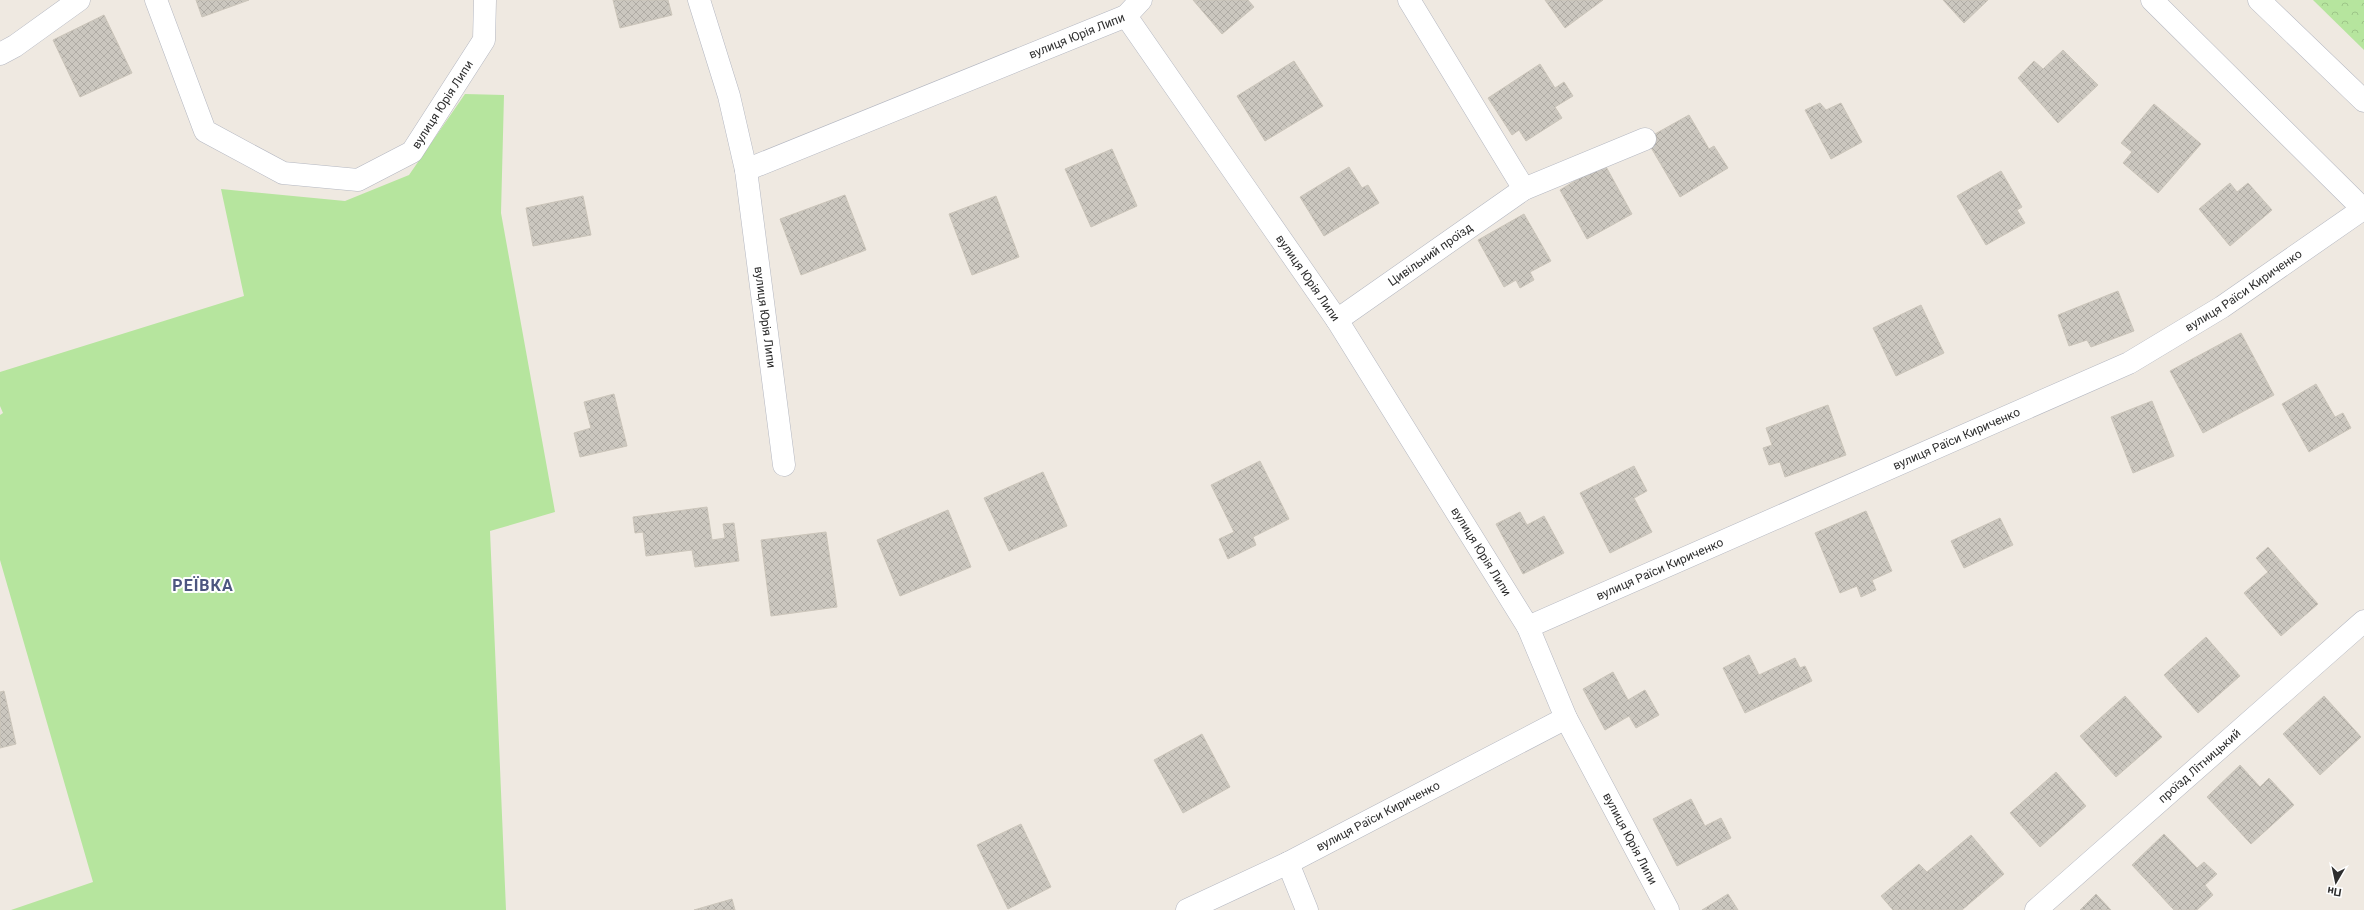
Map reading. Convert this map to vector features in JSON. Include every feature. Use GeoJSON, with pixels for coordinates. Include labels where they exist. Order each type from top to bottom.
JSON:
{"type":"FeatureCollection","features":[{"type":"Feature","properties":{"kind":"street"},"geometry":{"type":"LineString","coordinates":[[0,54],[15,46],[79,0]]}},
{"type":"Feature","properties":{"kind":"street","name":"вулиця Юрія Липи"},"geometry":{"type":"LineString","coordinates":[[156,0],[205,131],[284,173],[358,180],[412,152],[484,40],[485,0]]}},
{"type":"Feature","properties":{"kind":"street","name":"вулиця Юрія Липи"},"geometry":{"type":"LineString","coordinates":[[699,0],[729,96],[746,170],[784,465]]}},
{"type":"Feature","properties":{"kind":"street"},"geometry":{"type":"LineString","coordinates":[[1126,16],[1141,0]]}},
{"type":"Feature","properties":{"kind":"street"},"geometry":{"type":"LineString","coordinates":[[1409,0],[1524,189]]}},
{"type":"Feature","properties":{"kind":"street"},"geometry":{"type":"LineString","coordinates":[[2152,0],[2363,210]]}},
{"type":"Feature","properties":{"kind":"street"},"geometry":{"type":"LineString","coordinates":[[2259,0],[2364,101]]}},
{"type":"Feature","properties":{"kind":"street","name":"вулиця Юрія Липи"},"geometry":{"type":"LineString","coordinates":[[746,170],[1126,16],[1337,320],[1528,627],[1566,718],[1668,910]]}},
{"type":"Feature","properties":{"kind":"street","name":"Цивільний проїзд"},"geometry":{"type":"LineString","coordinates":[[1337,320],[1524,189],[1645,139]]}},
{"type":"Feature","properties":{"kind":"street","name":"вулиця Раїси Кириченко"},"geometry":{"type":"LineString","coordinates":[[1528,627],[2129,362],[2222,307],[2363,210]]}},
{"type":"Feature","properties":{"kind":"street","name":"проїзд Літницький"},"geometry":{"type":"LineString","coordinates":[[2036,910],[2364,621]]}},
{"type":"Feature","properties":{"kind":"street","name":"вулиця Раїси Кириченко"},"geometry":{"type":"LineString","coordinates":[[1187,910],[1288,863],[1566,718]]}},
{"type":"Feature","properties":{"kind":"street"},"geometry":{"type":"LineString","coordinates":[[1288,863],[1307,910]]}},
{"type":"Feature","properties":{"kind":"green space"},"geometry":{"type":"Polygon","coordinates":[[[2313,0],[2364,0],[2364,50],[2313,0]]]}},
{"type":"Feature","properties":{"kind":"green space"},"geometry":{"type":"Polygon","coordinates":[[[465,94],[504,95],[501,213],[555,512],[490,531],[506,910],[11,910],[93,882],[0,560],[0,415],[3,413],[0,406],[0,372],[244,296],[221,189],[345,201],[409,175],[465,94]]]}},
{"type":"Feature","properties":{"kind":"building"},"geometry":{"type":"Polygon","coordinates":[[[196,0],[249,0],[202,17],[196,0]]]}},
{"type":"Feature","properties":{"kind":"building"},"geometry":{"type":"Polygon","coordinates":[[[613,0],[668,0],[672,15],[620,28],[613,0]]]}},
{"type":"Feature","properties":{"kind":"building"},"geometry":{"type":"Polygon","coordinates":[[[1193,0],[1248,0],[1254,7],[1222,34],[1193,0]]]}},
{"type":"Feature","properties":{"kind":"building"},"geometry":{"type":"Polygon","coordinates":[[[1545,0],[1603,0],[1565,28],[1545,0]]]}},
{"type":"Feature","properties":{"kind":"building"},"geometry":{"type":"Polygon","coordinates":[[[1943,0],[1988,0],[1964,23],[1943,0]]]}},
{"type":"Feature","properties":{"kind":"building"},"geometry":{"type":"Polygon","coordinates":[[[104,15],[132,73],[80,97],[53,40],[104,15]]]}},
{"type":"Feature","properties":{"kind":"building"},"geometry":{"type":"Polygon","coordinates":[[[2063,50],[2098,85],[2058,123],[2018,78],[2034,61],[2043,69],[2063,50]]]}},
{"type":"Feature","properties":{"kind":"building"},"geometry":{"type":"Polygon","coordinates":[[[1294,61],[1323,106],[1265,141],[1237,96],[1294,61]]]}},
{"type":"Feature","properties":{"kind":"building"},"geometry":{"type":"Polygon","coordinates":[[[1540,64],[1555,88],[1564,82],[1573,96],[1555,107],[1562,118],[1526,141],[1519,130],[1512,135],[1488,98],[1540,64]]]}},
{"type":"Feature","properties":{"kind":"building"},"geometry":{"type":"Polygon","coordinates":[[[1820,103],[1826,110],[1841,103],[1862,142],[1831,159],[1805,110],[1820,103]]]}},
{"type":"Feature","properties":{"kind":"building"},"geometry":{"type":"Polygon","coordinates":[[[2154,104],[2201,144],[2158,193],[2123,163],[2132,152],[2121,143],[2154,104]]]}},
{"type":"Feature","properties":{"kind":"building"},"geometry":{"type":"Polygon","coordinates":[[[1689,115],[1709,149],[1714,146],[1728,168],[1680,197],[1646,139],[1689,115]]]}},
{"type":"Feature","properties":{"kind":"building"},"geometry":{"type":"Polygon","coordinates":[[[1112,149],[1137,206],[1091,227],[1065,169],[1112,149]]]}},
{"type":"Feature","properties":{"kind":"building"},"geometry":{"type":"Polygon","coordinates":[[[1604,163],[1632,214],[1587,239],[1560,190],[1604,163]]]}},
{"type":"Feature","properties":{"kind":"building"},"geometry":{"type":"Polygon","coordinates":[[[1349,167],[1362,188],[1368,185],[1379,203],[1324,236],[1300,197],[1349,167]]]}},
{"type":"Feature","properties":{"kind":"building"},"geometry":{"type":"Polygon","coordinates":[[[2001,171],[2022,207],[2017,210],[2025,223],[1986,245],[1957,196],[2001,171]]]}},
{"type":"Feature","properties":{"kind":"building"},"geometry":{"type":"Polygon","coordinates":[[[2230,183],[2237,192],[2248,183],[2272,210],[2230,246],[2199,209],[2230,183]]]}},
{"type":"Feature","properties":{"kind":"building"},"geometry":{"type":"Polygon","coordinates":[[[845,195],[866,250],[801,275],[780,219],[845,195]]]}},
{"type":"Feature","properties":{"kind":"building"},"geometry":{"type":"Polygon","coordinates":[[[583,196],[591,235],[533,246],[526,208],[583,196]]]}},
{"type":"Feature","properties":{"kind":"building"},"geometry":{"type":"Polygon","coordinates":[[[996,196],[1019,257],[972,275],[949,214],[996,196]]]}},
{"type":"Feature","properties":{"kind":"building"},"geometry":{"type":"Polygon","coordinates":[[[1524,214],[1551,261],[1530,272],[1534,280],[1520,288],[1516,280],[1504,287],[1478,240],[1524,214]]]}},
{"type":"Feature","properties":{"kind":"building"},"geometry":{"type":"Polygon","coordinates":[[[2118,291],[2134,331],[2091,347],[2087,340],[2069,346],[2058,315],[2118,291]]]}},
{"type":"Feature","properties":{"kind":"building"},"geometry":{"type":"Polygon","coordinates":[[[1921,305],[1944,353],[1896,376],[1873,328],[1921,305]]]}},
{"type":"Feature","properties":{"kind":"building"},"geometry":{"type":"Polygon","coordinates":[[[2241,333],[2274,395],[2203,433],[2170,371],[2241,333]]]}},
{"type":"Feature","properties":{"kind":"building"},"geometry":{"type":"Polygon","coordinates":[[[2316,384],[2335,417],[2343,413],[2351,428],[2309,452],[2282,404],[2316,384]]]}},
{"type":"Feature","properties":{"kind":"building"},"geometry":{"type":"Polygon","coordinates":[[[614,394],[627,446],[580,457],[574,433],[591,428],[584,402],[614,394]]]}},
{"type":"Feature","properties":{"kind":"building"},"geometry":{"type":"Polygon","coordinates":[[[2152,401],[2174,456],[2133,473],[2111,417],[2152,401]]]}},
{"type":"Feature","properties":{"kind":"building"},"geometry":{"type":"Polygon","coordinates":[[[1828,405],[1846,455],[1785,477],[1780,462],[1769,465],[1763,448],[1772,445],[1766,428],[1828,405]]]}},
{"type":"Feature","properties":{"kind":"building"},"geometry":{"type":"Polygon","coordinates":[[[1260,461],[1289,519],[1253,537],[1256,545],[1228,559],[1219,539],[1234,532],[1211,485],[1260,461]]]}},
{"type":"Feature","properties":{"kind":"building"},"geometry":{"type":"Polygon","coordinates":[[[1634,466],[1647,491],[1634,498],[1652,532],[1610,553],[1580,493],[1634,466]]]}},
{"type":"Feature","properties":{"kind":"building"},"geometry":{"type":"Polygon","coordinates":[[[1043,472],[1067,526],[1009,551],[984,498],[1043,472]]]}},
{"type":"Feature","properties":{"kind":"building"},"geometry":{"type":"Polygon","coordinates":[[[707,507],[712,540],[725,538],[723,524],[734,523],[739,561],[695,567],[692,550],[646,556],[643,532],[635,533],[633,517],[707,507]]]}},
{"type":"Feature","properties":{"kind":"building"},"geometry":{"type":"Polygon","coordinates":[[[948,510],[971,567],[900,596],[877,540],[948,510]]]}},
{"type":"Feature","properties":{"kind":"building"},"geometry":{"type":"Polygon","coordinates":[[[1866,511],[1892,571],[1872,580],[1876,590],[1861,597],[1857,586],[1840,593],[1815,533],[1866,511]]]}},
{"type":"Feature","properties":{"kind":"building"},"geometry":{"type":"Polygon","coordinates":[[[1520,512],[1527,525],[1544,516],[1564,553],[1523,574],[1496,524],[1520,512]]]}},
{"type":"Feature","properties":{"kind":"building"},"geometry":{"type":"Polygon","coordinates":[[[2000,518],[2013,545],[1964,568],[1951,541],[2000,518]]]}},
{"type":"Feature","properties":{"kind":"building"},"geometry":{"type":"Polygon","coordinates":[[[826,532],[837,607],[771,616],[761,540],[826,532]]]}},
{"type":"Feature","properties":{"kind":"building"},"geometry":{"type":"Polygon","coordinates":[[[2268,547],[2318,604],[2281,636],[2244,593],[2268,572],[2256,558],[2268,547]]]}},
{"type":"Feature","properties":{"kind":"building"},"geometry":{"type":"Polygon","coordinates":[[[2206,637],[2240,676],[2198,713],[2164,675],[2206,637]]]}},
{"type":"Feature","properties":{"kind":"building"},"geometry":{"type":"Polygon","coordinates":[[[1749,655],[1759,675],[1795,658],[1800,668],[1805,666],[1812,681],[1745,713],[1723,668],[1749,655]]]}},
{"type":"Feature","properties":{"kind":"building"},"geometry":{"type":"Polygon","coordinates":[[[1613,672],[1628,700],[1645,690],[1659,715],[1636,728],[1629,716],[1605,730],[1583,689],[1613,672]]]}},
{"type":"Feature","properties":{"kind":"building"},"geometry":{"type":"Polygon","coordinates":[[[4,691],[16,744],[0,748],[0,692],[4,691]]]}},
{"type":"Feature","properties":{"kind":"building"},"geometry":{"type":"Polygon","coordinates":[[[2125,696],[2162,737],[2116,777],[2080,736],[2125,696]]]}},
{"type":"Feature","properties":{"kind":"building"},"geometry":{"type":"Polygon","coordinates":[[[2324,696],[2361,737],[2320,775],[2283,734],[2324,696]]]}},
{"type":"Feature","properties":{"kind":"building"},"geometry":{"type":"Polygon","coordinates":[[[1202,734],[1230,787],[1183,813],[1154,760],[1202,734]]]}},
{"type":"Feature","properties":{"kind":"building"},"geometry":{"type":"Polygon","coordinates":[[[2240,765],[2260,787],[2269,778],[2294,805],[2251,844],[2207,797],[2240,765]]]}},
{"type":"Feature","properties":{"kind":"building"},"geometry":{"type":"Polygon","coordinates":[[[2056,772],[2086,806],[2040,847],[2010,813],[2056,772]]]}},
{"type":"Feature","properties":{"kind":"building"},"geometry":{"type":"Polygon","coordinates":[[[1691,799],[1705,826],[1721,818],[1731,838],[1677,866],[1653,819],[1691,799]]]}},
{"type":"Feature","properties":{"kind":"building"},"geometry":{"type":"Polygon","coordinates":[[[1021,824],[1051,887],[1008,909],[977,845],[1021,824]]]}},
{"type":"Feature","properties":{"kind":"building"},"geometry":{"type":"Polygon","coordinates":[[[2164,834],[2197,868],[2204,862],[2217,874],[2205,885],[2213,895],[2197,910],[2174,910],[2132,865],[2164,834]]]}},
{"type":"Feature","properties":{"kind":"building"},"geometry":{"type":"Polygon","coordinates":[[[1971,835],[2004,874],[1962,910],[1893,910],[1881,896],[1919,864],[1927,872],[1971,835]]]}},
{"type":"Feature","properties":{"kind":"building"},"geometry":{"type":"Polygon","coordinates":[[[1728,894],[1738,910],[1702,910],[1728,894]]]}},
{"type":"Feature","properties":{"kind":"building"},"geometry":{"type":"Polygon","coordinates":[[[2096,894],[2111,910],[2080,910],[2096,894]]]}},
{"type":"Feature","properties":{"kind":"building"},"geometry":{"type":"Polygon","coordinates":[[[732,899],[735,910],[694,910],[732,899]]]}},
{"type":"Feature","properties":{"kind":"district","name":"РЕЇВКА"},"geometry":{"type":"Point","coordinates":[203,585]}}]}
